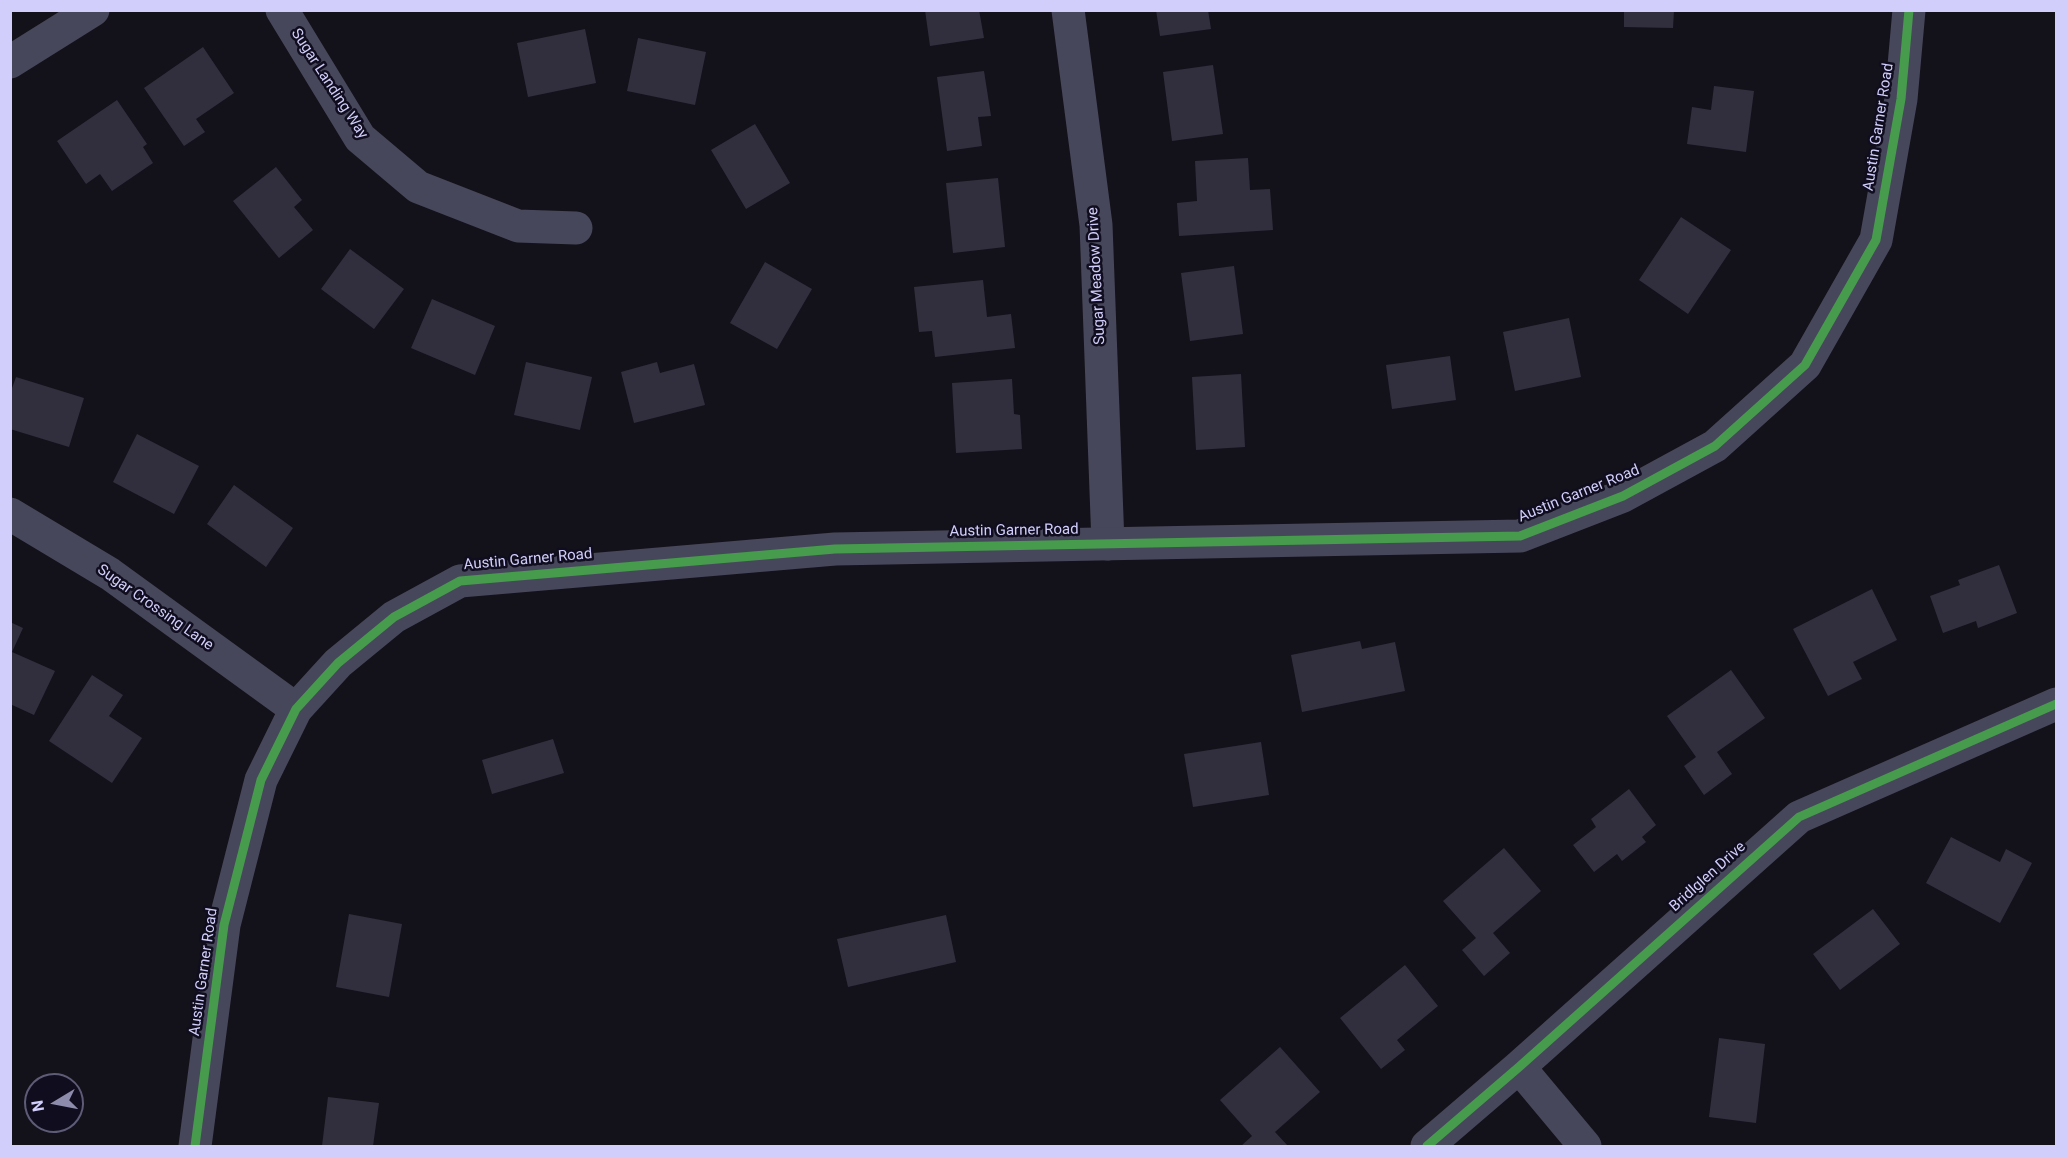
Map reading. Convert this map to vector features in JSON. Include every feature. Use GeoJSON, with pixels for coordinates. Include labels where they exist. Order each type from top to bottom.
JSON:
{"type":"FeatureCollection","features":[{"type":"Feature","properties":{"kind":"street"},"geometry":{"type":"LineString","coordinates":[[10,62],[93,10]]}},
{"type":"Feature","properties":{"kind":"street","name":"Sugar Landing Way"},"geometry":{"type":"LineString","coordinates":[[282,10],[360,138],[418,187],[518,226],[576,228]]}},
{"type":"Feature","properties":{"kind":"street","name":"Sugar Meadow Drive"},"geometry":{"type":"LineString","coordinates":[[1068,10],[1096,225],[1108,544]]}},
{"type":"Feature","properties":{"kind":"street","name":"Austin Garner Road"},"geometry":{"type":"LineString","coordinates":[[195,1146],[224,925],[261,780],[296,709],[338,663],[394,617],[459,580],[835,549],[1521,536],[1623,496],[1715,446],[1805,365],[1876,240],[1901,99],[1909,10]]}},
{"type":"Feature","properties":{"kind":"street","name":"Sugar Crossing Lane"},"geometry":{"type":"LineString","coordinates":[[10,514],[110,574],[296,709]]}},
{"type":"Feature","properties":{"kind":"street","name":"Bridlglen Drive"},"geometry":{"type":"LineString","coordinates":[[1427,1146],[1799,817],[2056,704]]}},
{"type":"Feature","properties":{"kind":"street"},"geometry":{"type":"LineString","coordinates":[[1519,1067],[1585,1146]]}},
{"type":"Feature","properties":{"kind":"building"},"geometry":{"type":"Polygon","coordinates":[[[925,10],[979,10],[984,38],[930,46],[925,10]]]}},
{"type":"Feature","properties":{"kind":"building"},"geometry":{"type":"Polygon","coordinates":[[[1156,10],[1208,10],[1211,29],[1160,36],[1156,10]]]}},
{"type":"Feature","properties":{"kind":"building"},"geometry":{"type":"Polygon","coordinates":[[[1624,10],[1674,10],[1673,28],[1624,27],[1624,10]]]}},
{"type":"Feature","properties":{"kind":"building"},"geometry":{"type":"Polygon","coordinates":[[[585,29],[596,83],[528,97],[517,43],[585,29]]]}},
{"type":"Feature","properties":{"kind":"building"},"geometry":{"type":"Polygon","coordinates":[[[638,38],[706,52],[695,105],[627,91],[638,38]]]}},
{"type":"Feature","properties":{"kind":"building"},"geometry":{"type":"Polygon","coordinates":[[[203,47],[234,93],[196,119],[205,132],[184,146],[144,88],[203,47]]]}},
{"type":"Feature","properties":{"kind":"building"},"geometry":{"type":"Polygon","coordinates":[[[1213,65],[1223,134],[1172,141],[1163,72],[1213,65]]]}},
{"type":"Feature","properties":{"kind":"building"},"geometry":{"type":"Polygon","coordinates":[[[984,71],[991,116],[978,117],[982,146],[947,151],[937,77],[984,71]]]}},
{"type":"Feature","properties":{"kind":"building"},"geometry":{"type":"Polygon","coordinates":[[[1714,86],[1754,91],[1746,152],[1687,144],[1692,107],[1711,110],[1714,86]]]}},
{"type":"Feature","properties":{"kind":"building"},"geometry":{"type":"Polygon","coordinates":[[[117,100],[147,144],[143,147],[153,163],[112,191],[100,174],[86,184],[57,141],[117,100]]]}},
{"type":"Feature","properties":{"kind":"building"},"geometry":{"type":"Polygon","coordinates":[[[755,124],[790,183],[746,209],[711,150],[755,124]]]}},
{"type":"Feature","properties":{"kind":"building"},"geometry":{"type":"Polygon","coordinates":[[[1248,158],[1250,190],[1270,189],[1273,230],[1179,236],[1177,203],[1197,201],[1195,161],[1248,158]]]}},
{"type":"Feature","properties":{"kind":"building"},"geometry":{"type":"Polygon","coordinates":[[[276,167],[302,200],[294,207],[313,230],[279,258],[233,201],[276,167]]]}},
{"type":"Feature","properties":{"kind":"building"},"geometry":{"type":"Polygon","coordinates":[[[998,178],[1005,247],[953,253],[946,183],[998,178]]]}},
{"type":"Feature","properties":{"kind":"building"},"geometry":{"type":"Polygon","coordinates":[[[1681,217],[1731,250],[1688,314],[1639,280],[1681,217]]]}},
{"type":"Feature","properties":{"kind":"building"},"geometry":{"type":"Polygon","coordinates":[[[350,249],[404,289],[374,329],[321,289],[350,249]]]}},
{"type":"Feature","properties":{"kind":"building"},"geometry":{"type":"Polygon","coordinates":[[[765,262],[812,289],[777,349],[730,323],[765,262]]]}},
{"type":"Feature","properties":{"kind":"building"},"geometry":{"type":"Polygon","coordinates":[[[1234,266],[1243,334],[1190,341],[1181,273],[1234,266]]]}},
{"type":"Feature","properties":{"kind":"building"},"geometry":{"type":"Polygon","coordinates":[[[983,280],[987,317],[1011,314],[1015,348],[935,357],[932,331],[919,332],[914,287],[983,280]]]}},
{"type":"Feature","properties":{"kind":"building"},"geometry":{"type":"Polygon","coordinates":[[[432,299],[495,326],[475,375],[411,348],[432,299]]]}},
{"type":"Feature","properties":{"kind":"building"},"geometry":{"type":"Polygon","coordinates":[[[1569,318],[1581,377],[1515,391],[1503,332],[1569,318]]]}},
{"type":"Feature","properties":{"kind":"building"},"geometry":{"type":"Polygon","coordinates":[[[1450,356],[1456,400],[1392,409],[1386,365],[1450,356]]]}},
{"type":"Feature","properties":{"kind":"building"},"geometry":{"type":"Polygon","coordinates":[[[526,362],[592,377],[580,430],[514,415],[526,362]]]}},
{"type":"Feature","properties":{"kind":"building"},"geometry":{"type":"Polygon","coordinates":[[[657,362],[660,373],[694,364],[705,405],[634,423],[621,372],[657,362]]]}},
{"type":"Feature","properties":{"kind":"building"},"geometry":{"type":"Polygon","coordinates":[[[1241,374],[1245,447],[1196,450],[1192,377],[1241,374]]]}},
{"type":"Feature","properties":{"kind":"building"},"geometry":{"type":"Polygon","coordinates":[[[16,377],[84,398],[69,447],[10,429],[10,394],[16,377]]]}},
{"type":"Feature","properties":{"kind":"building"},"geometry":{"type":"Polygon","coordinates":[[[1012,379],[1014,414],[1020,415],[1022,449],[956,453],[952,383],[1012,379]]]}},
{"type":"Feature","properties":{"kind":"building"},"geometry":{"type":"Polygon","coordinates":[[[137,434],[199,466],[174,514],[113,482],[137,434]]]}},
{"type":"Feature","properties":{"kind":"building"},"geometry":{"type":"Polygon","coordinates":[[[234,485],[293,528],[266,567],[207,524],[234,485]]]}},
{"type":"Feature","properties":{"kind":"building"},"geometry":{"type":"Polygon","coordinates":[[[1999,565],[2017,613],[1978,628],[1976,621],[1943,633],[1930,596],[1960,585],[1958,580],[1999,565]]]}},
{"type":"Feature","properties":{"kind":"building"},"geometry":{"type":"Polygon","coordinates":[[[1872,589],[1897,640],[1853,662],[1862,679],[1828,696],[1793,629],[1872,589]]]}},
{"type":"Feature","properties":{"kind":"building"},"geometry":{"type":"Polygon","coordinates":[[[10,622],[23,628],[12,652],[55,671],[34,715],[10,704],[10,622]]]}},
{"type":"Feature","properties":{"kind":"building"},"geometry":{"type":"Polygon","coordinates":[[[1360,641],[1362,649],[1395,642],[1405,691],[1302,712],[1291,655],[1360,641]]]}},
{"type":"Feature","properties":{"kind":"building"},"geometry":{"type":"Polygon","coordinates":[[[1731,670],[1765,718],[1717,752],[1732,774],[1704,795],[1684,766],[1696,757],[1667,716],[1731,670]]]}},
{"type":"Feature","properties":{"kind":"building"},"geometry":{"type":"Polygon","coordinates":[[[92,675],[123,695],[109,716],[142,738],[112,783],[49,741],[92,675]]]}},
{"type":"Feature","properties":{"kind":"building"},"geometry":{"type":"Polygon","coordinates":[[[553,739],[564,773],[492,794],[482,760],[553,739]]]}},
{"type":"Feature","properties":{"kind":"building"},"geometry":{"type":"Polygon","coordinates":[[[1261,742],[1269,795],[1193,807],[1184,754],[1261,742]]]}},
{"type":"Feature","properties":{"kind":"building"},"geometry":{"type":"Polygon","coordinates":[[[1629,789],[1656,825],[1642,837],[1646,842],[1622,861],[1617,854],[1594,872],[1573,845],[1596,827],[1591,819],[1629,789]]]}},
{"type":"Feature","properties":{"kind":"building"},"geometry":{"type":"Polygon","coordinates":[[[1951,837],[2000,862],[2006,849],[2032,863],[2000,923],[1926,883],[1951,837]]]}},
{"type":"Feature","properties":{"kind":"building"},"geometry":{"type":"Polygon","coordinates":[[[1504,848],[1541,891],[1493,933],[1510,953],[1484,976],[1462,950],[1476,938],[1443,901],[1504,848]]]}},
{"type":"Feature","properties":{"kind":"building"},"geometry":{"type":"Polygon","coordinates":[[[1873,909],[1900,944],[1840,990],[1813,954],[1873,909]]]}},
{"type":"Feature","properties":{"kind":"building"},"geometry":{"type":"Polygon","coordinates":[[[349,914],[402,924],[389,997],[336,987],[349,914]]]}},
{"type":"Feature","properties":{"kind":"building"},"geometry":{"type":"Polygon","coordinates":[[[946,915],[956,962],[848,987],[837,939],[946,915]]]}},
{"type":"Feature","properties":{"kind":"building"},"geometry":{"type":"Polygon","coordinates":[[[1405,965],[1438,1006],[1397,1040],[1405,1050],[1381,1069],[1340,1018],[1405,965]]]}},
{"type":"Feature","properties":{"kind":"building"},"geometry":{"type":"Polygon","coordinates":[[[1719,1038],[1765,1044],[1756,1123],[1709,1117],[1719,1038]]]}},
{"type":"Feature","properties":{"kind":"building"},"geometry":{"type":"Polygon","coordinates":[[[1280,1047],[1320,1092],[1275,1132],[1288,1146],[1241,1146],[1252,1136],[1220,1100],[1280,1047]]]}},
{"type":"Feature","properties":{"kind":"building"},"geometry":{"type":"Polygon","coordinates":[[[328,1097],[379,1103],[373,1146],[322,1146],[328,1097]]]}},
{"type":"Feature","properties":{"kind":"cycle path"},"geometry":{"type":"LineString","coordinates":[[195,1146],[224,925],[261,780],[296,709],[338,663],[394,617],[460,581],[835,549],[1520,536],[1623,496],[1715,446],[1805,365],[1876,240],[1901,99],[1909,10]]}},
{"type":"Feature","properties":{"kind":"cycle path"},"geometry":{"type":"LineString","coordinates":[[1427,1146],[1799,817],[2056,704]]}}]}
